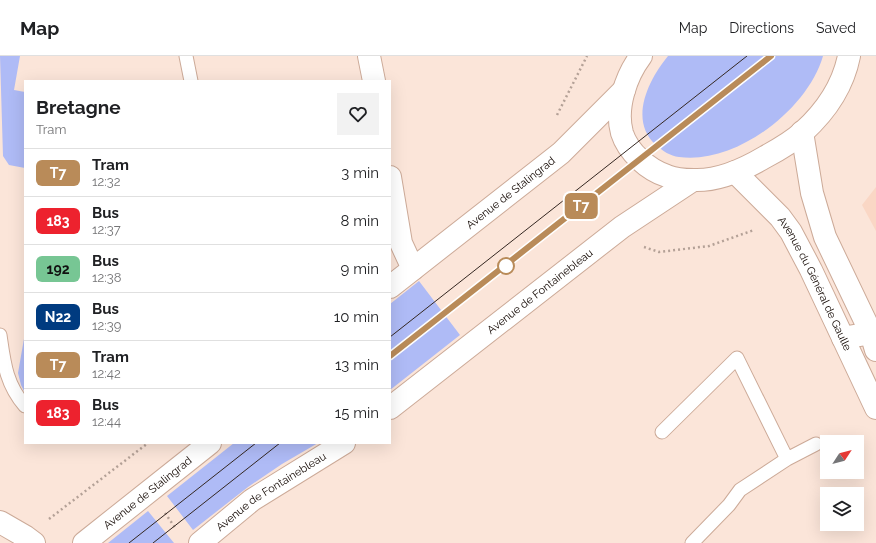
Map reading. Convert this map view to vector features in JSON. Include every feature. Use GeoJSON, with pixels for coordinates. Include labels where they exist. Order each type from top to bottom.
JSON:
{"type":"FeatureCollection","features":[{"type":"Feature","properties":{"kind":"main road"},"geometry":{"type":"LineString","coordinates":[[369,56],[374,80]]}},
{"type":"Feature","properties":{"kind":"main road"},"geometry":{"type":"LineString","coordinates":[[641,56],[636,63],[624,90],[620,114],[622,133],[630,149],[652,169],[667,176],[694,180],[710,179],[735,172],[787,144],[802,132],[825,108],[841,84],[850,56]]}},
{"type":"Feature","properties":{"kind":"main road","name":"Avenue de Stalingrad"},"geometry":{"type":"LineString","coordinates":[[391,286],[561,153],[624,90]]}},
{"type":"Feature","properties":{"kind":"main road"},"geometry":{"type":"LineString","coordinates":[[802,132],[812,193],[825,237],[874,338],[843,338]]}},
{"type":"Feature","properties":{"kind":"main road","name":"Avenue du Général de Gaulle"},"geometry":{"type":"LineString","coordinates":[[735,172],[780,216],[791,232],[811,270],[876,408]]}},
{"type":"Feature","properties":{"kind":"main road","name":"Avenue de Fontainebleau"},"geometry":{"type":"LineString","coordinates":[[391,407],[622,227],[694,180]]}},
{"type":"Feature","properties":{"kind":"main road"},"geometry":{"type":"LineString","coordinates":[[391,184],[401,243],[413,269]]}},
{"type":"Feature","properties":{"kind":"main road","name":"Avenue de Stalingrad"},"geometry":{"type":"LineString","coordinates":[[84,543],[209,444]]}},
{"type":"Feature","properties":{"kind":"main road","name":"Avenue de Fontainebleau"},"geometry":{"type":"LineString","coordinates":[[200,543],[252,500],[342,444]]}},
{"type":"Feature","properties":{"kind":"main road"},"geometry":{"type":"LineString","coordinates":[[0,522],[30,540]]}},
{"type":"Feature","properties":{"kind":"lane"},"geometry":{"type":"LineString","coordinates":[[186,56],[190,80]]}},
{"type":"Feature","properties":{"kind":"lane"},"geometry":{"type":"LineString","coordinates":[[0,335],[4,368],[16,395],[24,405]]}},
{"type":"Feature","properties":{"kind":"lane"},"geometry":{"type":"LineString","coordinates":[[662,432],[737,358],[787,459]]}},
{"type":"Feature","properties":{"kind":"lane"},"geometry":{"type":"LineString","coordinates":[[692,543],[729,505],[740,490],[787,459],[816,444]]}},
{"type":"Feature","properties":{"kind":"path"},"geometry":{"type":"LineString","coordinates":[[555,119],[587,56]]}},
{"type":"Feature","properties":{"kind":"path"},"geometry":{"type":"LineString","coordinates":[[639,245],[659,252],[709,246],[760,228]]}},
{"type":"Feature","properties":{"kind":"path"},"geometry":{"type":"LineString","coordinates":[[30,540],[147,444]]}},
{"type":"Feature","properties":{"kind":"path"},"geometry":{"type":"LineString","coordinates":[[148,493],[178,532]]}},
{"type":"Feature","properties":{"kind":"shaded area"},"geometry":{"type":"Polygon","coordinates":[[[0,56],[20,56],[14,90],[24,92],[24,168],[9,165],[3,156],[0,56]]]}},
{"type":"Feature","properties":{"kind":"shaded area"},"geometry":{"type":"Polygon","coordinates":[[[668,56],[823,56],[815,76],[802,95],[786,113],[767,129],[746,143],[723,152],[701,157],[679,157],[667,153],[656,145],[648,135],[643,124],[642,112],[648,88],[654,76],[668,56]]]}},
{"type":"Feature","properties":{"kind":"shaded area"},"geometry":{"type":"Polygon","coordinates":[[[876,187],[876,231],[862,205],[876,187]]]}},
{"type":"Feature","properties":{"kind":"shaded area"},"geometry":{"type":"Polygon","coordinates":[[[419,281],[460,335],[391,389],[391,303],[419,281]]]}},
{"type":"Feature","properties":{"kind":"shaded area"},"geometry":{"type":"Polygon","coordinates":[[[24,339],[24,391],[18,373],[24,339]]]}},
{"type":"Feature","properties":{"kind":"shaded area"},"geometry":{"type":"Polygon","coordinates":[[[233,444],[316,444],[282,464],[248,487],[193,530],[167,496],[233,444]]]}},
{"type":"Feature","properties":{"kind":"shaded area"},"geometry":{"type":"Polygon","coordinates":[[[148,511],[174,543],[108,543],[148,511]]]}},
{"type":"Feature","properties":{"kind":"tram line"},"geometry":{"type":"LineString","coordinates":[[391,336],[747,56]]}},
{"type":"Feature","properties":{"kind":"tram line"},"geometry":{"type":"LineString","coordinates":[[391,355],[771,56]]}},
{"type":"Feature","properties":{"kind":"tram line","name":"T7"},"geometry":{"type":"LineString","coordinates":[[391,355],[771,56]]}},
{"type":"Feature","properties":{"kind":"tram line"},"geometry":{"type":"LineString","coordinates":[[129,543],[255,444]]}},
{"type":"Feature","properties":{"kind":"tram line"},"geometry":{"type":"LineString","coordinates":[[153,543],[279,444]]}}]}
